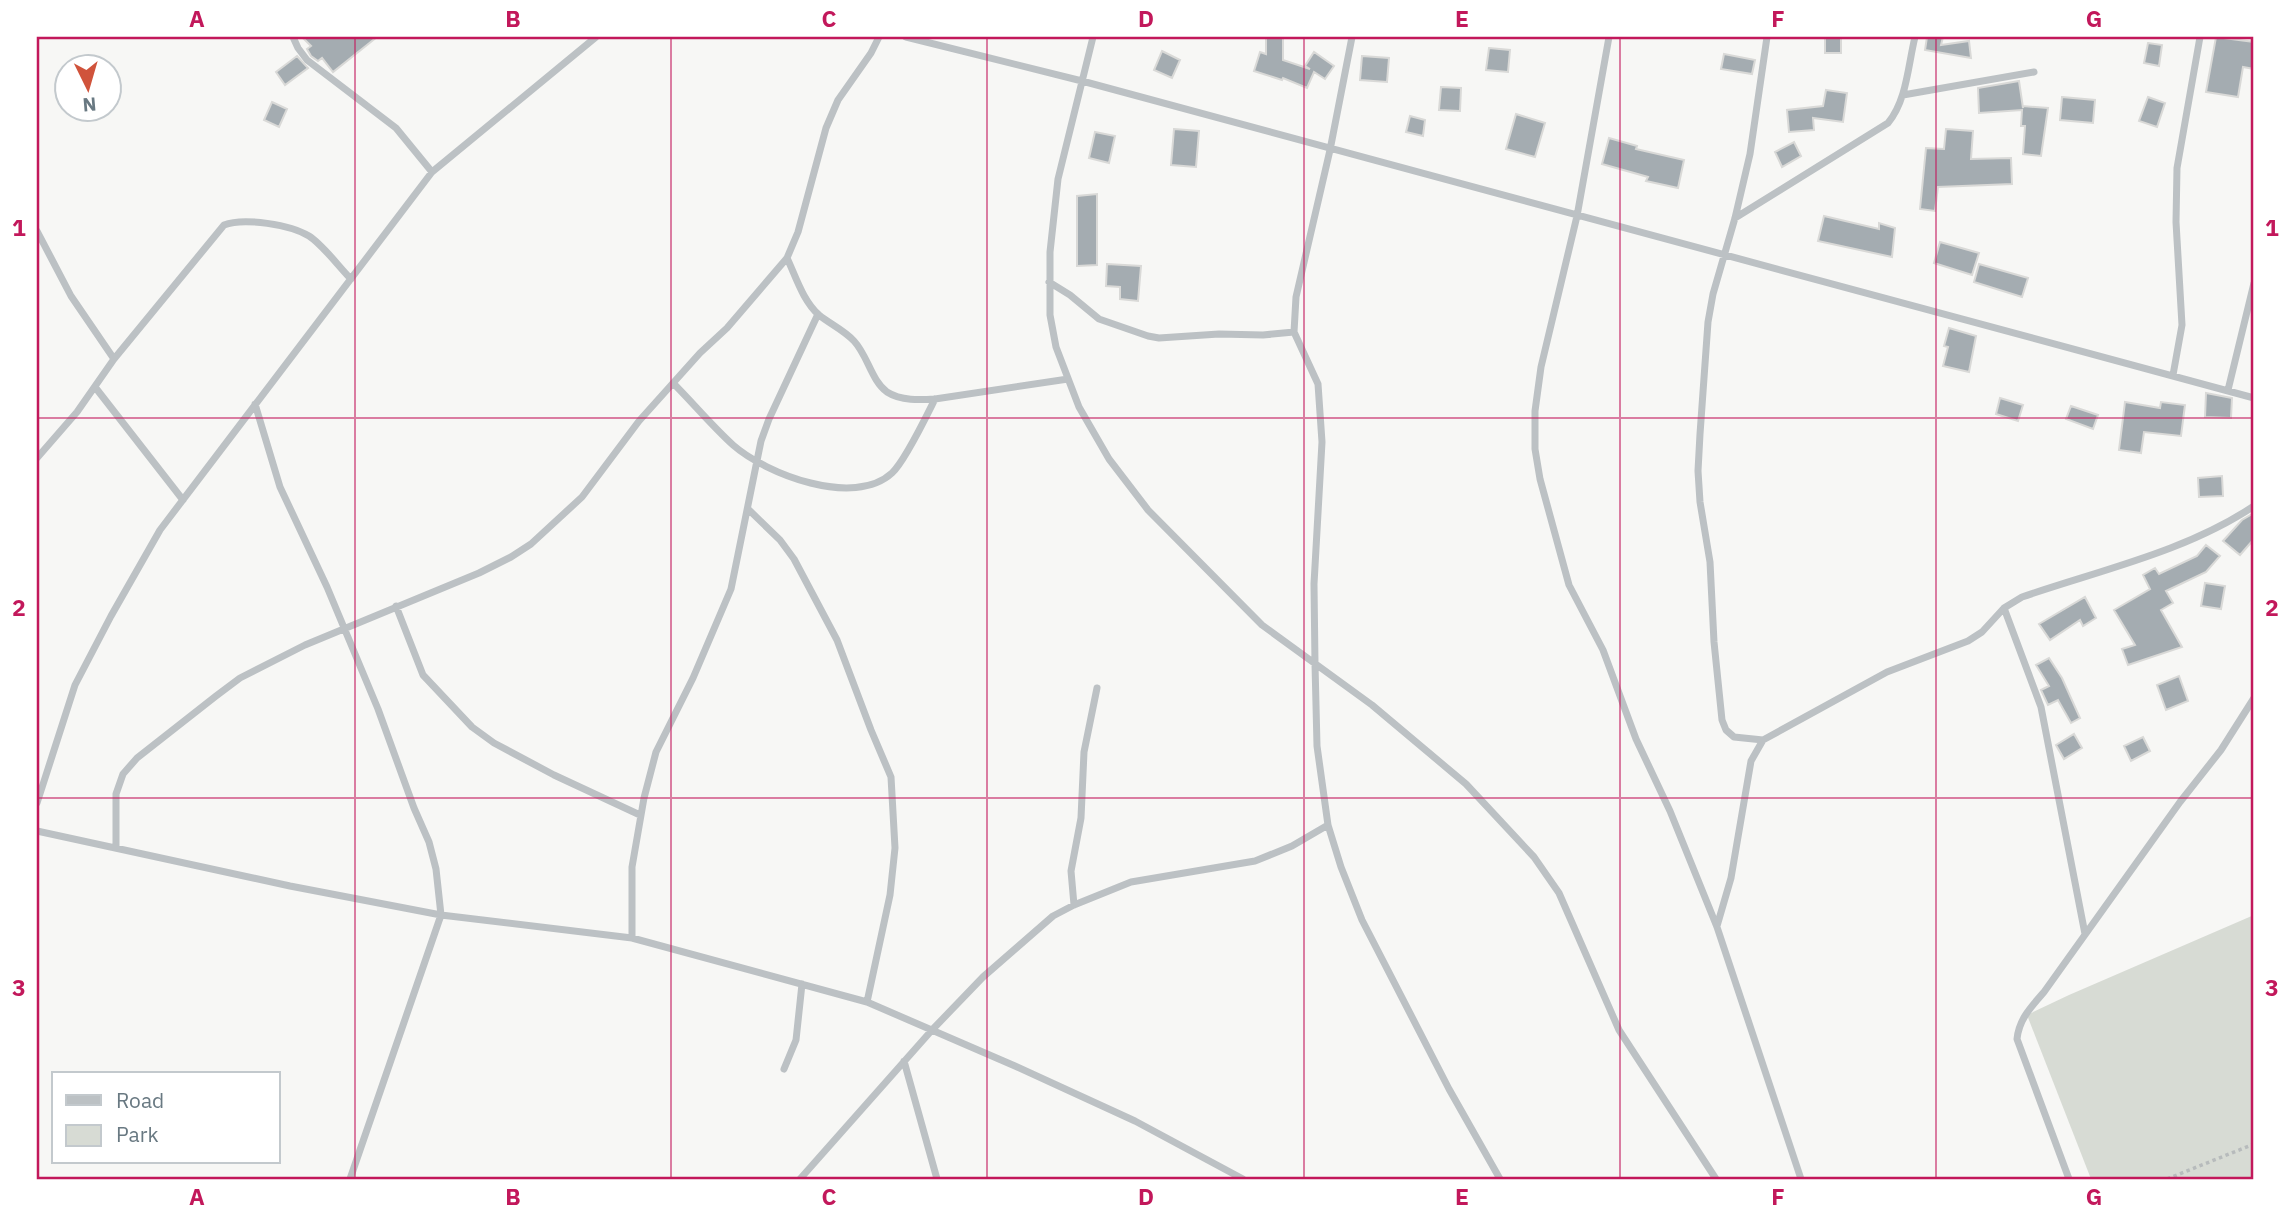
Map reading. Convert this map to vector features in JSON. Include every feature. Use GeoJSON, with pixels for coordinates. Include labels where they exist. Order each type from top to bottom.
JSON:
{"type":"FeatureCollection","features":[{"type":"Feature","properties":{"kind":"street"},"geometry":{"type":"LineString","coordinates":[[293,37],[307,60],[396,128],[432,173]]}},
{"type":"Feature","properties":{"kind":"street"},"geometry":{"type":"LineString","coordinates":[[37,803],[75,685],[160,530],[432,173],[596,37]]}},
{"type":"Feature","properties":{"kind":"street"},"geometry":{"type":"LineString","coordinates":[[116,848],[118,783],[137,758],[240,678],[343,627],[479,573],[531,544],[582,497],[639,421],[727,328],[787,258],[798,232],[826,128],[838,100],[872,53],[879,37]]}},
{"type":"Feature","properties":{"kind":"street"},"geometry":{"type":"LineString","coordinates":[[906,37],[1082,81],[2254,398]]}},
{"type":"Feature","properties":{"kind":"street"},"geometry":{"type":"LineString","coordinates":[[1093,37],[1058,179],[1050,252],[1051,315],[1056,347],[1079,407],[1110,459],[1148,510],[1262,625],[1372,705],[1466,785],[1534,857],[1559,893],[1619,1030],[1716,1179]]}},
{"type":"Feature","properties":{"kind":"street"},"geometry":{"type":"LineString","coordinates":[[1352,37],[1330,150],[1296,297],[1294,332],[1318,384],[1322,442],[1314,584],[1317,746],[1328,825],[1362,920],[1449,1089],[1500,1179]]}},
{"type":"Feature","properties":{"kind":"street"},"geometry":{"type":"LineString","coordinates":[[1609,37],[1577,216],[1541,367],[1535,411],[1535,449],[1540,480],[1569,585],[1603,650],[1636,738],[1670,811],[1717,927],[1801,1179]]}},
{"type":"Feature","properties":{"kind":"street"},"geometry":{"type":"LineString","coordinates":[[1763,740],[1734,737],[1726,730],[1722,720],[1714,642],[1711,573],[1698,471],[1708,323],[1750,154],[1768,37]]}},
{"type":"Feature","properties":{"kind":"street"},"geometry":{"type":"LineString","coordinates":[[1735,218],[1888,123],[1896,114],[1903,95],[1915,37]]}},
{"type":"Feature","properties":{"kind":"street"},"geometry":{"type":"LineString","coordinates":[[2173,375],[2182,324],[2176,222],[2177,168],[2200,37]]}},
{"type":"Feature","properties":{"kind":"street"},"geometry":{"type":"LineString","coordinates":[[1903,95],[2034,72]]}},
{"type":"Feature","properties":{"kind":"street"},"geometry":{"type":"LineString","coordinates":[[37,458],[77,412],[114,359],[212,237],[225,225],[234,221],[266,224],[309,236],[351,279]]}},
{"type":"Feature","properties":{"kind":"street"},"geometry":{"type":"LineString","coordinates":[[37,230],[71,296],[114,359]]}},
{"type":"Feature","properties":{"kind":"street"},"geometry":{"type":"LineString","coordinates":[[787,258],[807,301],[818,314],[855,342],[877,380],[887,391],[916,401],[1068,379]]}},
{"type":"Feature","properties":{"kind":"street"},"geometry":{"type":"LineString","coordinates":[[1049,282],[1099,319],[1148,336],[1159,338],[1294,332]]}},
{"type":"Feature","properties":{"kind":"street"},"geometry":{"type":"LineString","coordinates":[[2228,390],[2254,284]]}},
{"type":"Feature","properties":{"kind":"street"},"geometry":{"type":"LineString","coordinates":[[632,938],[632,867],[640,814],[656,752],[693,678],[731,589],[761,441],[818,314]]}},
{"type":"Feature","properties":{"kind":"street"},"geometry":{"type":"LineString","coordinates":[[673,383],[734,445],[758,461],[814,485],[848,488],[877,483],[891,474],[935,399]]}},
{"type":"Feature","properties":{"kind":"street"},"geometry":{"type":"LineString","coordinates":[[95,387],[183,500]]}},
{"type":"Feature","properties":{"kind":"street"},"geometry":{"type":"LineString","coordinates":[[255,404],[280,488],[327,587],[429,842],[436,869],[442,915],[350,1179]]}},
{"type":"Feature","properties":{"kind":"street"},"geometry":{"type":"LineString","coordinates":[[1717,927],[1731,878],[1751,761],[1763,740],[1886,672],[1968,641],[1982,632],[2004,608],[2022,597],[2154,555],[2227,523],[2254,506]]}},
{"type":"Feature","properties":{"kind":"street"},"geometry":{"type":"LineString","coordinates":[[748,509],[780,540],[794,559],[837,640],[870,730],[891,777],[894,859],[890,895],[867,1002]]}},
{"type":"Feature","properties":{"kind":"street"},"geometry":{"type":"LineString","coordinates":[[396,606],[423,675],[472,727],[506,750],[640,814]]}},
{"type":"Feature","properties":{"kind":"street"},"geometry":{"type":"LineString","coordinates":[[2004,608],[2040,707],[2085,934]]}},
{"type":"Feature","properties":{"kind":"street"},"geometry":{"type":"LineString","coordinates":[[1074,905],[1071,871],[1081,818],[1084,752],[1097,688]]}},
{"type":"Feature","properties":{"kind":"street"},"geometry":{"type":"LineString","coordinates":[[2069,1179],[2017,1039],[2022,1018],[2179,802],[2221,750],[2254,698]]}},
{"type":"Feature","properties":{"kind":"street"},"geometry":{"type":"LineString","coordinates":[[800,1179],[932,1030],[983,977],[1053,916],[1131,882],[1255,861],[1292,846],[1328,825]]}},
{"type":"Feature","properties":{"kind":"street"},"geometry":{"type":"LineString","coordinates":[[37,831],[290,886],[442,915],[632,938],[867,1002],[1135,1121],[1243,1179]]}},
{"type":"Feature","properties":{"kind":"street"},"geometry":{"type":"LineString","coordinates":[[785,1069],[796,1040],[802,984]]}},
{"type":"Feature","properties":{"kind":"street"},"geometry":{"type":"LineString","coordinates":[[904,1061],[937,1179]]}},
{"type":"Feature","properties":{"kind":"path"},"geometry":{"type":"LineString","coordinates":[[2167,1179],[2254,1144]]}},
{"type":"Feature","properties":{"kind":"green space"},"geometry":{"type":"Polygon","coordinates":[[[2254,915],[2254,1179],[2091,1179],[2027,1015],[2254,915]]]}},
{"type":"Feature","properties":{"kind":"building"},"geometry":{"type":"Polygon","coordinates":[[[302,37],[377,37],[333,72],[322,58],[318,61],[311,56],[307,49],[311,46],[302,37]]]}},
{"type":"Feature","properties":{"kind":"building"},"geometry":{"type":"Polygon","coordinates":[[[1266,37],[1283,37],[1283,60],[1310,69],[1305,66],[1314,52],[1334,66],[1325,79],[1314,72],[1307,88],[1283,78],[1282,80],[1254,71],[1260,52],[1266,54],[1266,37]]]}},
{"type":"Feature","properties":{"kind":"building"},"geometry":{"type":"Polygon","coordinates":[[[1825,37],[1841,37],[1841,53],[1825,53],[1825,37]]]}},
{"type":"Feature","properties":{"kind":"building"},"geometry":{"type":"Polygon","coordinates":[[[1927,37],[1943,37],[1941,45],[1969,41],[1971,58],[1925,50],[1927,37]]]}},
{"type":"Feature","properties":{"kind":"building"},"geometry":{"type":"Polygon","coordinates":[[[2216,37],[2254,42],[2254,69],[2243,67],[2238,97],[2206,92],[2216,37]]]}},
{"type":"Feature","properties":{"kind":"building"},"geometry":{"type":"Polygon","coordinates":[[[2148,43],[2162,45],[2159,66],[2144,63],[2148,43]]]}},
{"type":"Feature","properties":{"kind":"building"},"geometry":{"type":"Polygon","coordinates":[[[1489,48],[1510,50],[1508,72],[1486,70],[1489,48]]]}},
{"type":"Feature","properties":{"kind":"building"},"geometry":{"type":"Polygon","coordinates":[[[1162,51],[1180,60],[1172,78],[1154,70],[1162,51]]]}},
{"type":"Feature","properties":{"kind":"building"},"geometry":{"type":"Polygon","coordinates":[[[1724,54],[1755,60],[1752,74],[1721,69],[1724,54]]]}},
{"type":"Feature","properties":{"kind":"building"},"geometry":{"type":"Polygon","coordinates":[[[297,56],[308,68],[285,85],[276,72],[297,56]]]}},
{"type":"Feature","properties":{"kind":"building"},"geometry":{"type":"Polygon","coordinates":[[[1362,56],[1389,58],[1387,82],[1360,80],[1362,56]]]}},
{"type":"Feature","properties":{"kind":"building"},"geometry":{"type":"Polygon","coordinates":[[[2019,81],[2023,108],[2048,108],[2041,156],[2023,154],[2025,126],[2021,126],[2022,110],[1979,113],[1978,88],[2019,81]]]}},
{"type":"Feature","properties":{"kind":"building"},"geometry":{"type":"Polygon","coordinates":[[[1441,87],[1461,88],[1460,111],[1439,110],[1441,87]]]}},
{"type":"Feature","properties":{"kind":"building"},"geometry":{"type":"Polygon","coordinates":[[[1826,90],[1847,93],[1843,122],[1813,118],[1814,130],[1789,132],[1787,110],[1823,106],[1826,90]]]}},
{"type":"Feature","properties":{"kind":"building"},"geometry":{"type":"Polygon","coordinates":[[[2062,97],[2095,100],[2093,123],[2060,120],[2062,97]]]}},
{"type":"Feature","properties":{"kind":"building"},"geometry":{"type":"Polygon","coordinates":[[[2148,97],[2165,103],[2157,127],[2139,121],[2148,97]]]}},
{"type":"Feature","properties":{"kind":"building"},"geometry":{"type":"Polygon","coordinates":[[[272,102],[287,109],[279,127],[264,120],[272,102]]]}},
{"type":"Feature","properties":{"kind":"building"},"geometry":{"type":"Polygon","coordinates":[[[1516,114],[1545,123],[1535,157],[1506,149],[1516,114]]]}},
{"type":"Feature","properties":{"kind":"building"},"geometry":{"type":"Polygon","coordinates":[[[1410,116],[1425,120],[1423,136],[1406,132],[1410,116]]]}},
{"type":"Feature","properties":{"kind":"building"},"geometry":{"type":"Polygon","coordinates":[[[1174,129],[1199,131],[1196,167],[1171,165],[1174,129]]]}},
{"type":"Feature","properties":{"kind":"building"},"geometry":{"type":"Polygon","coordinates":[[[1946,129],[1973,131],[1971,159],[2011,158],[2012,184],[1938,187],[1935,211],[1920,209],[1926,148],[1944,149],[1946,129]]]}},
{"type":"Feature","properties":{"kind":"building"},"geometry":{"type":"Polygon","coordinates":[[[1095,132],[1115,136],[1109,163],[1089,158],[1095,132]]]}},
{"type":"Feature","properties":{"kind":"building"},"geometry":{"type":"Polygon","coordinates":[[[1609,138],[1637,146],[1636,149],[1684,160],[1678,188],[1646,181],[1648,177],[1602,164],[1609,138]]]}},
{"type":"Feature","properties":{"kind":"building"},"geometry":{"type":"Polygon","coordinates":[[[1794,142],[1801,156],[1782,167],[1775,152],[1794,142]]]}},
{"type":"Feature","properties":{"kind":"building"},"geometry":{"type":"Polygon","coordinates":[[[1097,194],[1097,265],[1077,266],[1077,196],[1097,194]]]}},
{"type":"Feature","properties":{"kind":"building"},"geometry":{"type":"Polygon","coordinates":[[[1824,216],[1879,229],[1879,223],[1895,228],[1892,257],[1818,241],[1824,216]]]}},
{"type":"Feature","properties":{"kind":"building"},"geometry":{"type":"Polygon","coordinates":[[[1940,242],[1979,253],[1972,275],[1934,263],[1940,242]]]}},
{"type":"Feature","properties":{"kind":"building"},"geometry":{"type":"Polygon","coordinates":[[[1107,264],[1141,266],[1138,301],[1120,299],[1120,287],[1106,286],[1107,264]]]}},
{"type":"Feature","properties":{"kind":"building"},"geometry":{"type":"Polygon","coordinates":[[[1979,264],[2028,278],[2022,297],[1974,282],[1979,264]]]}},
{"type":"Feature","properties":{"kind":"building"},"geometry":{"type":"Polygon","coordinates":[[[1949,328],[1976,336],[1969,372],[1943,366],[1948,347],[1944,346],[1949,328]]]}},
{"type":"Feature","properties":{"kind":"building"},"geometry":{"type":"Polygon","coordinates":[[[2206,393],[2232,398],[2231,418],[2205,417],[2206,393]]]}},
{"type":"Feature","properties":{"kind":"building"},"geometry":{"type":"Polygon","coordinates":[[[2000,398],[2023,405],[2018,421],[1996,414],[2000,398]]]}},
{"type":"Feature","properties":{"kind":"building"},"geometry":{"type":"Polygon","coordinates":[[[2125,402],[2160,408],[2161,402],[2185,405],[2181,436],[2144,432],[2141,453],[2119,450],[2125,402]]]}},
{"type":"Feature","properties":{"kind":"building"},"geometry":{"type":"Polygon","coordinates":[[[2071,406],[2098,415],[2093,429],[2066,419],[2071,406]]]}},
{"type":"Feature","properties":{"kind":"building"},"geometry":{"type":"Polygon","coordinates":[[[2222,476],[2223,496],[2199,497],[2198,478],[2222,476]]]}},
{"type":"Feature","properties":{"kind":"building"},"geometry":{"type":"Polygon","coordinates":[[[2254,513],[2254,539],[2240,555],[2223,541],[2242,520],[2254,513]]]}},
{"type":"Feature","properties":{"kind":"building"},"geometry":{"type":"Polygon","coordinates":[[[2206,545],[2220,556],[2206,572],[2166,591],[2173,603],[2161,610],[2182,647],[2128,665],[2122,649],[2135,645],[2114,610],[2150,589],[2143,575],[2155,568],[2159,574],[2197,556],[2206,545]]]}},
{"type":"Feature","properties":{"kind":"building"},"geometry":{"type":"Polygon","coordinates":[[[2205,583],[2225,586],[2221,609],[2201,606],[2205,583]]]}},
{"type":"Feature","properties":{"kind":"building"},"geometry":{"type":"Polygon","coordinates":[[[2085,597],[2096,618],[2083,626],[2080,620],[2050,640],[2039,624],[2085,597]]]}},
{"type":"Feature","properties":{"kind":"building"},"geometry":{"type":"Polygon","coordinates":[[[2049,658],[2062,678],[2080,718],[2071,723],[2058,700],[2048,705],[2041,690],[2049,686],[2036,665],[2049,658]]]}},
{"type":"Feature","properties":{"kind":"building"},"geometry":{"type":"Polygon","coordinates":[[[2179,676],[2188,701],[2166,710],[2157,685],[2179,676]]]}},
{"type":"Feature","properties":{"kind":"building"},"geometry":{"type":"Polygon","coordinates":[[[2074,734],[2082,748],[2064,759],[2056,745],[2074,734]]]}},
{"type":"Feature","properties":{"kind":"building"},"geometry":{"type":"Polygon","coordinates":[[[2143,737],[2150,751],[2131,761],[2124,746],[2143,737]]]}}]}
